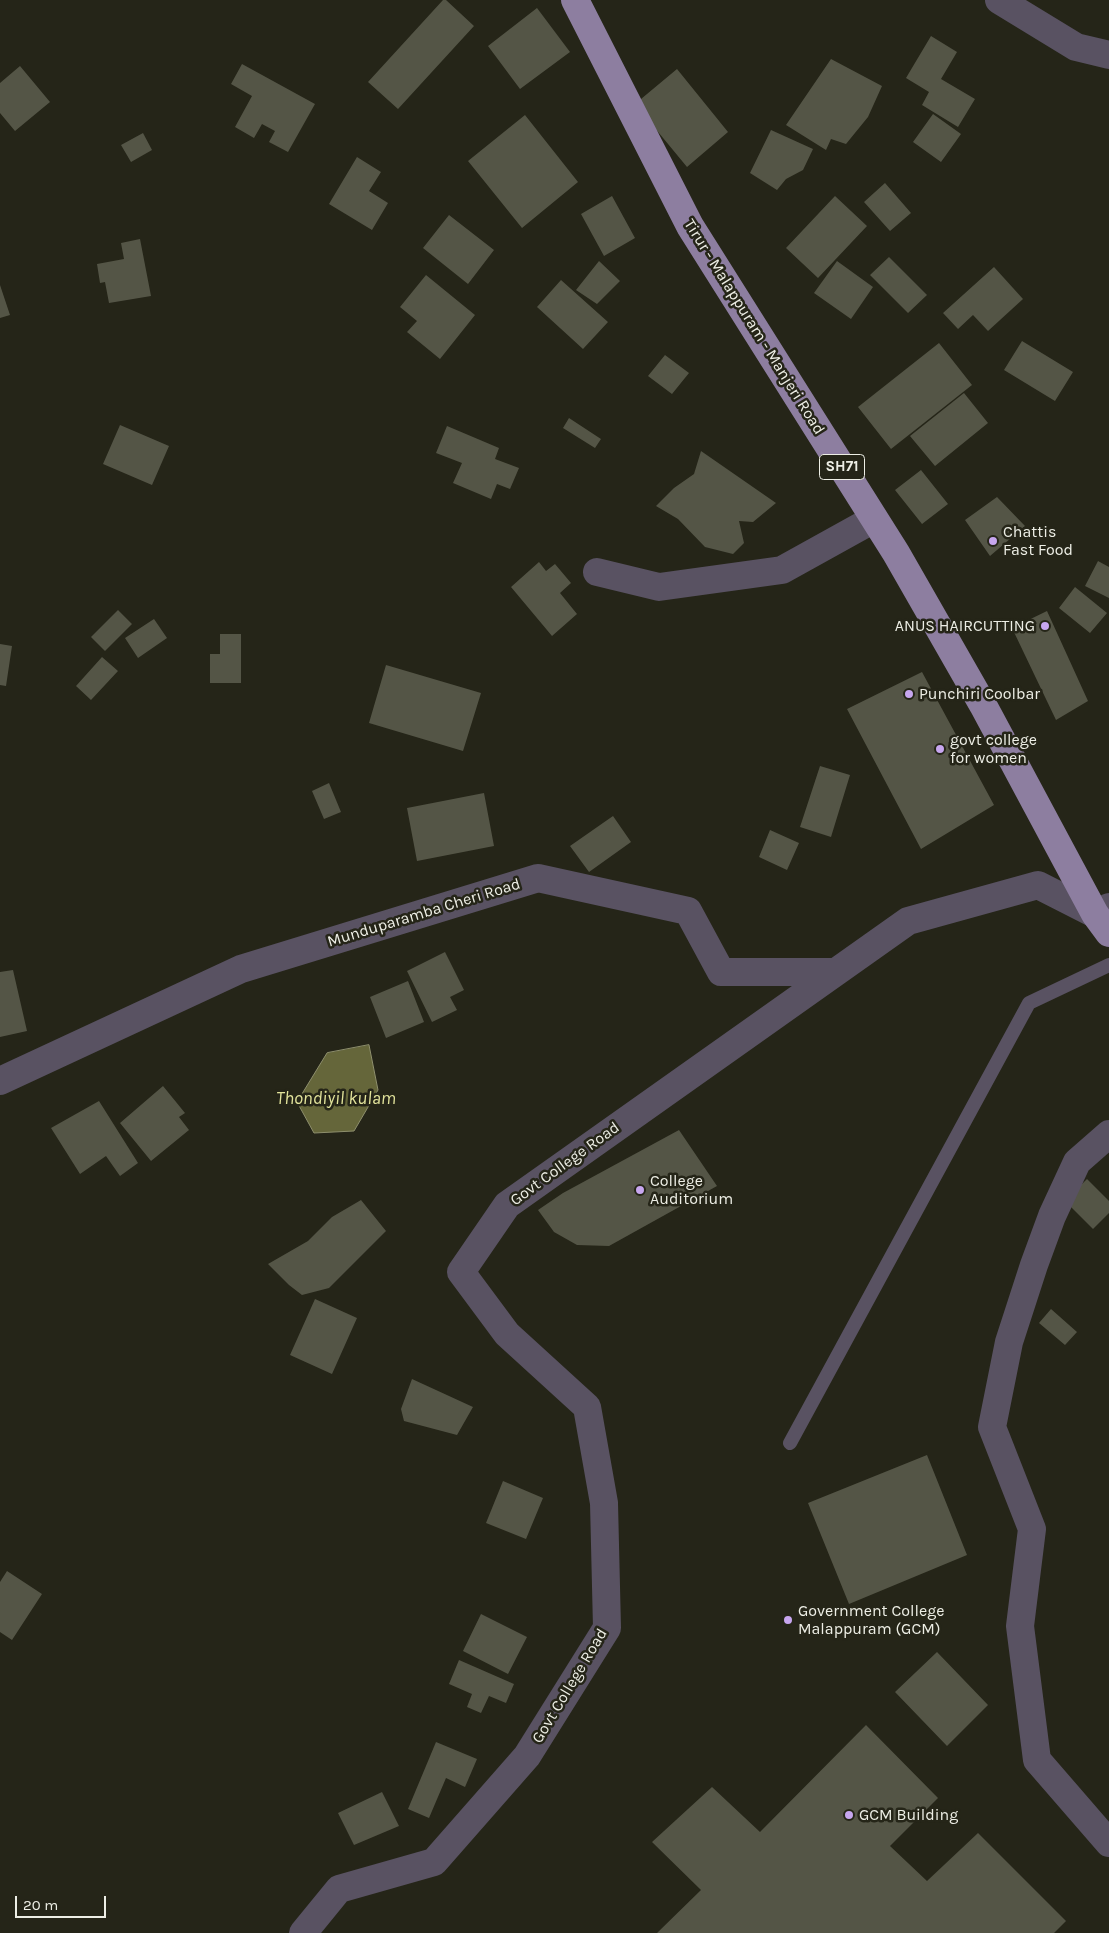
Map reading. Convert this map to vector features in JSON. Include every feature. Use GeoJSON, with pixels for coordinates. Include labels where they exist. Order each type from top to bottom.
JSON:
{"type":"FeatureCollection","features":[{"type":"Feature","properties":{"kind":"main road","name":"Tirur - Malappuram - Manjeri Road"},"geometry":{"type":"LineString","coordinates":[[575,0],[690,226],[874,519],[983,705],[1104,918]]}},
{"type":"Feature","properties":{"kind":"street"},"geometry":{"type":"LineString","coordinates":[[999,0],[1076,48],[1109,55]]}},
{"type":"Feature","properties":{"kind":"street"},"geometry":{"type":"LineString","coordinates":[[597,572],[659,587],[782,570],[874,519]]}},
{"type":"Feature","properties":{"kind":"street","name":"Munduparamba Cheri Road"},"geometry":{"type":"LineString","coordinates":[[0,1081],[241,968],[538,878],[688,911],[721,972],[836,972]]}},
{"type":"Feature","properties":{"kind":"street","name":"Govt College Road"},"geometry":{"type":"LineString","coordinates":[[303,1933],[339,1889],[434,1862],[528,1756],[607,1628],[604,1503],[587,1407],[507,1334],[461,1272],[507,1205],[908,921],[1038,885],[1104,918]]}},
{"type":"Feature","properties":{"kind":"street"},"geometry":{"type":"LineString","coordinates":[[1109,1134],[1077,1162],[1052,1216],[1034,1265],[1010,1342],[992,1427],[1032,1529],[1020,1626],[1037,1760],[1109,1843]]}},
{"type":"Feature","properties":{"kind":"lane"},"geometry":{"type":"LineString","coordinates":[[790,1443],[1029,1003],[1109,965]]}},
{"type":"Feature","properties":{"kind":"water","name":"Thondiyil kulam"},"geometry":{"type":"Polygon","coordinates":[[[369,1045],[378,1090],[354,1131],[314,1133],[297,1102],[327,1053],[369,1045]]]}},
{"type":"Feature","properties":{"kind":"building"},"geometry":{"type":"Polygon","coordinates":[[[443,0],[446,0],[474,26],[398,109],[368,82],[443,0]]]}},
{"type":"Feature","properties":{"kind":"building"},"geometry":{"type":"Polygon","coordinates":[[[537,8],[570,52],[520,89],[488,46],[537,8]]]}},
{"type":"Feature","properties":{"kind":"building"},"geometry":{"type":"Polygon","coordinates":[[[931,36],[957,52],[941,79],[975,99],[958,127],[922,105],[929,92],[906,78],[931,36]]]}},
{"type":"Feature","properties":{"kind":"building"},"geometry":{"type":"Polygon","coordinates":[[[831,59],[882,86],[868,117],[846,144],[831,139],[826,150],[786,125],[831,59]]]}},
{"type":"Feature","properties":{"kind":"building"},"geometry":{"type":"Polygon","coordinates":[[[242,64],[315,104],[288,152],[269,142],[275,131],[262,124],[254,138],[235,127],[252,96],[231,84],[242,64]]]}},
{"type":"Feature","properties":{"kind":"building"},"geometry":{"type":"Polygon","coordinates":[[[20,66],[50,102],[15,131],[0,113],[0,83],[20,66]]]}},
{"type":"Feature","properties":{"kind":"building"},"geometry":{"type":"Polygon","coordinates":[[[677,69],[728,132],[687,167],[635,104],[677,69]]]}},
{"type":"Feature","properties":{"kind":"building"},"geometry":{"type":"Polygon","coordinates":[[[933,114],[961,134],[941,162],[913,142],[933,114]]]}},
{"type":"Feature","properties":{"kind":"building"},"geometry":{"type":"Polygon","coordinates":[[[525,115],[578,182],[522,228],[468,161],[525,115]]]}},
{"type":"Feature","properties":{"kind":"building"},"geometry":{"type":"Polygon","coordinates":[[[771,130],[813,149],[803,170],[786,179],[777,190],[750,173],[771,130]]]}},
{"type":"Feature","properties":{"kind":"building"},"geometry":{"type":"Polygon","coordinates":[[[143,133],[152,150],[131,162],[121,145],[143,133]]]}},
{"type":"Feature","properties":{"kind":"building"},"geometry":{"type":"Polygon","coordinates":[[[357,157],[381,172],[369,191],[388,203],[372,230],[329,204],[357,157]]]}},
{"type":"Feature","properties":{"kind":"building"},"geometry":{"type":"Polygon","coordinates":[[[885,183],[911,213],[890,231],[864,202],[885,183]]]}},
{"type":"Feature","properties":{"kind":"building"},"geometry":{"type":"Polygon","coordinates":[[[612,196],[635,238],[604,256],[581,214],[612,196]]]}},
{"type":"Feature","properties":{"kind":"building"},"geometry":{"type":"Polygon","coordinates":[[[835,196],[867,226],[818,278],[786,248],[835,196]]]}},
{"type":"Feature","properties":{"kind":"building"},"geometry":{"type":"Polygon","coordinates":[[[449,215],[494,250],[468,284],[423,248],[449,215]]]}},
{"type":"Feature","properties":{"kind":"building"},"geometry":{"type":"Polygon","coordinates":[[[140,239],[151,296],[109,303],[105,282],[100,283],[97,264],[124,259],[121,243],[140,239]]]}},
{"type":"Feature","properties":{"kind":"building"},"geometry":{"type":"Polygon","coordinates":[[[889,257],[927,295],[908,313],[870,275],[889,257]]]}},
{"type":"Feature","properties":{"kind":"building"},"geometry":{"type":"Polygon","coordinates":[[[599,261],[620,281],[597,304],[576,290],[599,261]]]}},
{"type":"Feature","properties":{"kind":"building"},"geometry":{"type":"Polygon","coordinates":[[[837,261],[873,287],[851,319],[814,293],[837,261]]]}},
{"type":"Feature","properties":{"kind":"building"},"geometry":{"type":"Polygon","coordinates":[[[994,267],[1023,299],[988,331],[973,315],[958,329],[943,313],[994,267]]]}},
{"type":"Feature","properties":{"kind":"building"},"geometry":{"type":"Polygon","coordinates":[[[426,275],[475,315],[440,359],[407,332],[417,321],[400,307],[426,275]]]}},
{"type":"Feature","properties":{"kind":"building"},"geometry":{"type":"Polygon","coordinates":[[[561,280],[608,322],[583,349],[537,307],[561,280]]]}},
{"type":"Feature","properties":{"kind":"building"},"geometry":{"type":"Polygon","coordinates":[[[0,285],[10,315],[0,318],[0,285]]]}},
{"type":"Feature","properties":{"kind":"building"},"geometry":{"type":"Polygon","coordinates":[[[1022,341],[1073,372],[1055,401],[1004,370],[1022,341]]]}},
{"type":"Feature","properties":{"kind":"building"},"geometry":{"type":"Polygon","coordinates":[[[939,343],[972,385],[891,449],[858,407],[939,343]]]}},
{"type":"Feature","properties":{"kind":"building"},"geometry":{"type":"Polygon","coordinates":[[[665,355],[689,373],[672,394],[648,376],[665,355]]]}},
{"type":"Feature","properties":{"kind":"building"},"geometry":{"type":"Polygon","coordinates":[[[964,393],[988,423],[935,466],[910,436],[964,393]]]}},
{"type":"Feature","properties":{"kind":"building"},"geometry":{"type":"Polygon","coordinates":[[[569,418],[601,439],[595,448],[563,428],[569,418]]]}},
{"type":"Feature","properties":{"kind":"building"},"geometry":{"type":"Polygon","coordinates":[[[120,425],[169,446],[152,485],[103,464],[120,425]]]}},
{"type":"Feature","properties":{"kind":"building"},"geometry":{"type":"Polygon","coordinates":[[[447,426],[499,448],[495,459],[519,468],[510,489],[497,484],[491,499],[453,483],[462,463],[436,453],[447,426]]]}},
{"type":"Feature","properties":{"kind":"building"},"geometry":{"type":"Polygon","coordinates":[[[701,451],[776,503],[753,522],[739,521],[744,543],[733,554],[705,547],[678,519],[656,506],[674,488],[694,474],[701,451]]]}},
{"type":"Feature","properties":{"kind":"building"},"geometry":{"type":"Polygon","coordinates":[[[921,470],[948,504],[922,524],[895,490],[921,470]]]}},
{"type":"Feature","properties":{"kind":"building","name":"Chattis Fast Food"},"geometry":{"type":"Polygon","coordinates":[[[997,497],[1025,526],[990,556],[965,520],[997,497]]]}},
{"type":"Feature","properties":{"kind":"building"},"geometry":{"type":"Polygon","coordinates":[[[1098,561],[1109,567],[1109,598],[1085,586],[1098,561]]]}},
{"type":"Feature","properties":{"kind":"building"},"geometry":{"type":"Polygon","coordinates":[[[539,562],[546,571],[555,564],[571,583],[560,593],[577,614],[552,636],[511,587],[539,562]]]}},
{"type":"Feature","properties":{"kind":"building"},"geometry":{"type":"Polygon","coordinates":[[[1075,587],[1107,613],[1090,633],[1059,608],[1075,587]]]}},
{"type":"Feature","properties":{"kind":"building"},"geometry":{"type":"Polygon","coordinates":[[[118,610],[132,624],[105,651],[91,637],[118,610]]]}},
{"type":"Feature","properties":{"kind":"building"},"geometry":{"type":"Polygon","coordinates":[[[1047,611],[1088,701],[1056,720],[1012,628],[1047,611]]]}},
{"type":"Feature","properties":{"kind":"building"},"geometry":{"type":"Polygon","coordinates":[[[154,619],[167,638],[138,658],[125,638],[154,619]]]}},
{"type":"Feature","properties":{"kind":"building"},"geometry":{"type":"Polygon","coordinates":[[[220,634],[241,634],[241,683],[210,683],[210,654],[220,654],[220,634]]]}},
{"type":"Feature","properties":{"kind":"building"},"geometry":{"type":"Polygon","coordinates":[[[0,644],[12,646],[6,686],[0,685],[0,644]]]}},
{"type":"Feature","properties":{"kind":"building"},"geometry":{"type":"Polygon","coordinates":[[[102,657],[118,671],[91,700],[76,686],[102,657]]]}},
{"type":"Feature","properties":{"kind":"building"},"geometry":{"type":"Polygon","coordinates":[[[386,665],[481,693],[463,751],[369,723],[386,665]]]}},
{"type":"Feature","properties":{"kind":"building"},"geometry":{"type":"Polygon","coordinates":[[[922,672],[994,805],[921,849],[847,709],[922,672]]]}},
{"type":"Feature","properties":{"kind":"building"},"geometry":{"type":"Polygon","coordinates":[[[820,766],[850,775],[831,837],[800,827],[820,766]]]}},
{"type":"Feature","properties":{"kind":"building"},"geometry":{"type":"Polygon","coordinates":[[[329,783],[341,812],[324,819],[312,791],[329,783]]]}},
{"type":"Feature","properties":{"kind":"building"},"geometry":{"type":"Polygon","coordinates":[[[484,793],[494,846],[417,861],[407,808],[484,793]]]}},
{"type":"Feature","properties":{"kind":"building"},"geometry":{"type":"Polygon","coordinates":[[[613,816],[631,842],[589,872],[570,846],[613,816]]]}},
{"type":"Feature","properties":{"kind":"building"},"geometry":{"type":"Polygon","coordinates":[[[770,830],[799,843],[787,870],[759,857],[770,830]]]}},
{"type":"Feature","properties":{"kind":"building"},"geometry":{"type":"Polygon","coordinates":[[[445,952],[464,990],[450,997],[457,1010],[432,1022],[407,971],[445,952]]]}},
{"type":"Feature","properties":{"kind":"building"},"geometry":{"type":"Polygon","coordinates":[[[13,970],[27,1031],[0,1037],[0,972],[13,970]]]}},
{"type":"Feature","properties":{"kind":"building"},"geometry":{"type":"Polygon","coordinates":[[[408,981],[424,1022],[386,1038],[370,997],[408,981]]]}},
{"type":"Feature","properties":{"kind":"building"},"geometry":{"type":"Polygon","coordinates":[[[163,1086],[185,1113],[179,1117],[189,1130],[151,1161],[120,1123],[163,1086]]]}},
{"type":"Feature","properties":{"kind":"building"},"geometry":{"type":"Polygon","coordinates":[[[99,1101],[138,1163],[120,1176],[106,1156],[80,1174],[51,1128],[99,1101]]]}},
{"type":"Feature","properties":{"kind":"building","name":"College Auditorium"},"geometry":{"type":"Polygon","coordinates":[[[679,1130],[717,1186],[609,1246],[577,1245],[554,1232],[538,1210],[563,1193],[679,1130]]]}},
{"type":"Feature","properties":{"kind":"building"},"geometry":{"type":"Polygon","coordinates":[[[1087,1179],[1109,1201],[1109,1213],[1093,1229],[1065,1201],[1087,1179]]]}},
{"type":"Feature","properties":{"kind":"building"},"geometry":{"type":"Polygon","coordinates":[[[361,1200],[386,1231],[329,1288],[302,1295],[268,1264],[308,1241],[332,1217],[361,1200]]]}},
{"type":"Feature","properties":{"kind":"building"},"geometry":{"type":"Polygon","coordinates":[[[315,1299],[357,1318],[332,1374],[290,1355],[315,1299]]]}},
{"type":"Feature","properties":{"kind":"building"},"geometry":{"type":"Polygon","coordinates":[[[1051,1309],[1077,1332],[1065,1345],[1039,1323],[1051,1309]]]}},
{"type":"Feature","properties":{"kind":"building"},"geometry":{"type":"Polygon","coordinates":[[[412,1379],[473,1407],[457,1435],[404,1421],[401,1409],[412,1379]]]}},
{"type":"Feature","properties":{"kind":"building"},"geometry":{"type":"Polygon","coordinates":[[[927,1455],[967,1555],[849,1604],[808,1503],[927,1455]]]}},
{"type":"Feature","properties":{"kind":"building"},"geometry":{"type":"Polygon","coordinates":[[[503,1481],[543,1498],[526,1539],[486,1523],[503,1481]]]}},
{"type":"Feature","properties":{"kind":"building"},"geometry":{"type":"Polygon","coordinates":[[[7,1571],[42,1594],[12,1640],[0,1632],[0,1582],[7,1571]]]}},
{"type":"Feature","properties":{"kind":"building"},"geometry":{"type":"Polygon","coordinates":[[[481,1614],[527,1637],[508,1674],[463,1651],[481,1614]]]}},
{"type":"Feature","properties":{"kind":"building"},"geometry":{"type":"Polygon","coordinates":[[[937,1652],[988,1705],[947,1746],[895,1692],[937,1652]]]}},
{"type":"Feature","properties":{"kind":"building"},"geometry":{"type":"Polygon","coordinates":[[[459,1660],[514,1684],[506,1703],[489,1696],[481,1713],[467,1707],[472,1694],[449,1684],[459,1660]]]}},
{"type":"Feature","properties":{"kind":"building","name":"GCM Building"},"geometry":{"type":"Polygon","coordinates":[[[866,1725],[938,1798],[890,1846],[927,1881],[978,1833],[1066,1921],[1054,1933],[657,1933],[701,1890],[652,1842],[712,1787],[760,1832],[866,1725]]]}},
{"type":"Feature","properties":{"kind":"building"},"geometry":{"type":"Polygon","coordinates":[[[436,1742],[477,1759],[465,1787],[446,1778],[429,1818],[408,1809],[436,1742]]]}},
{"type":"Feature","properties":{"kind":"building"},"geometry":{"type":"Polygon","coordinates":[[[382,1792],[399,1826],[354,1845],[338,1813],[382,1792]]]}},
{"type":"Feature","properties":{"kind":"place","name":"Chattis Fast Food"},"geometry":{"type":"Point","coordinates":[993,541]}},
{"type":"Feature","properties":{"kind":"place","name":"ANUS HAIRCUTTING"},"geometry":{"type":"Point","coordinates":[1045,626]}},
{"type":"Feature","properties":{"kind":"place","name":"Punchiri Coolbar"},"geometry":{"type":"Point","coordinates":[909,694]}},
{"type":"Feature","properties":{"kind":"place","name":"govt college for women"},"geometry":{"type":"Point","coordinates":[940,749]}},
{"type":"Feature","properties":{"kind":"place","name":"College Auditorium"},"geometry":{"type":"Point","coordinates":[640,1190]}},
{"type":"Feature","properties":{"kind":"place","name":"Government College Malappuram (GCM)"},"geometry":{"type":"Point","coordinates":[788,1620]}},
{"type":"Feature","properties":{"kind":"place","name":"GCM Building"},"geometry":{"type":"Point","coordinates":[849,1815]}}]}
